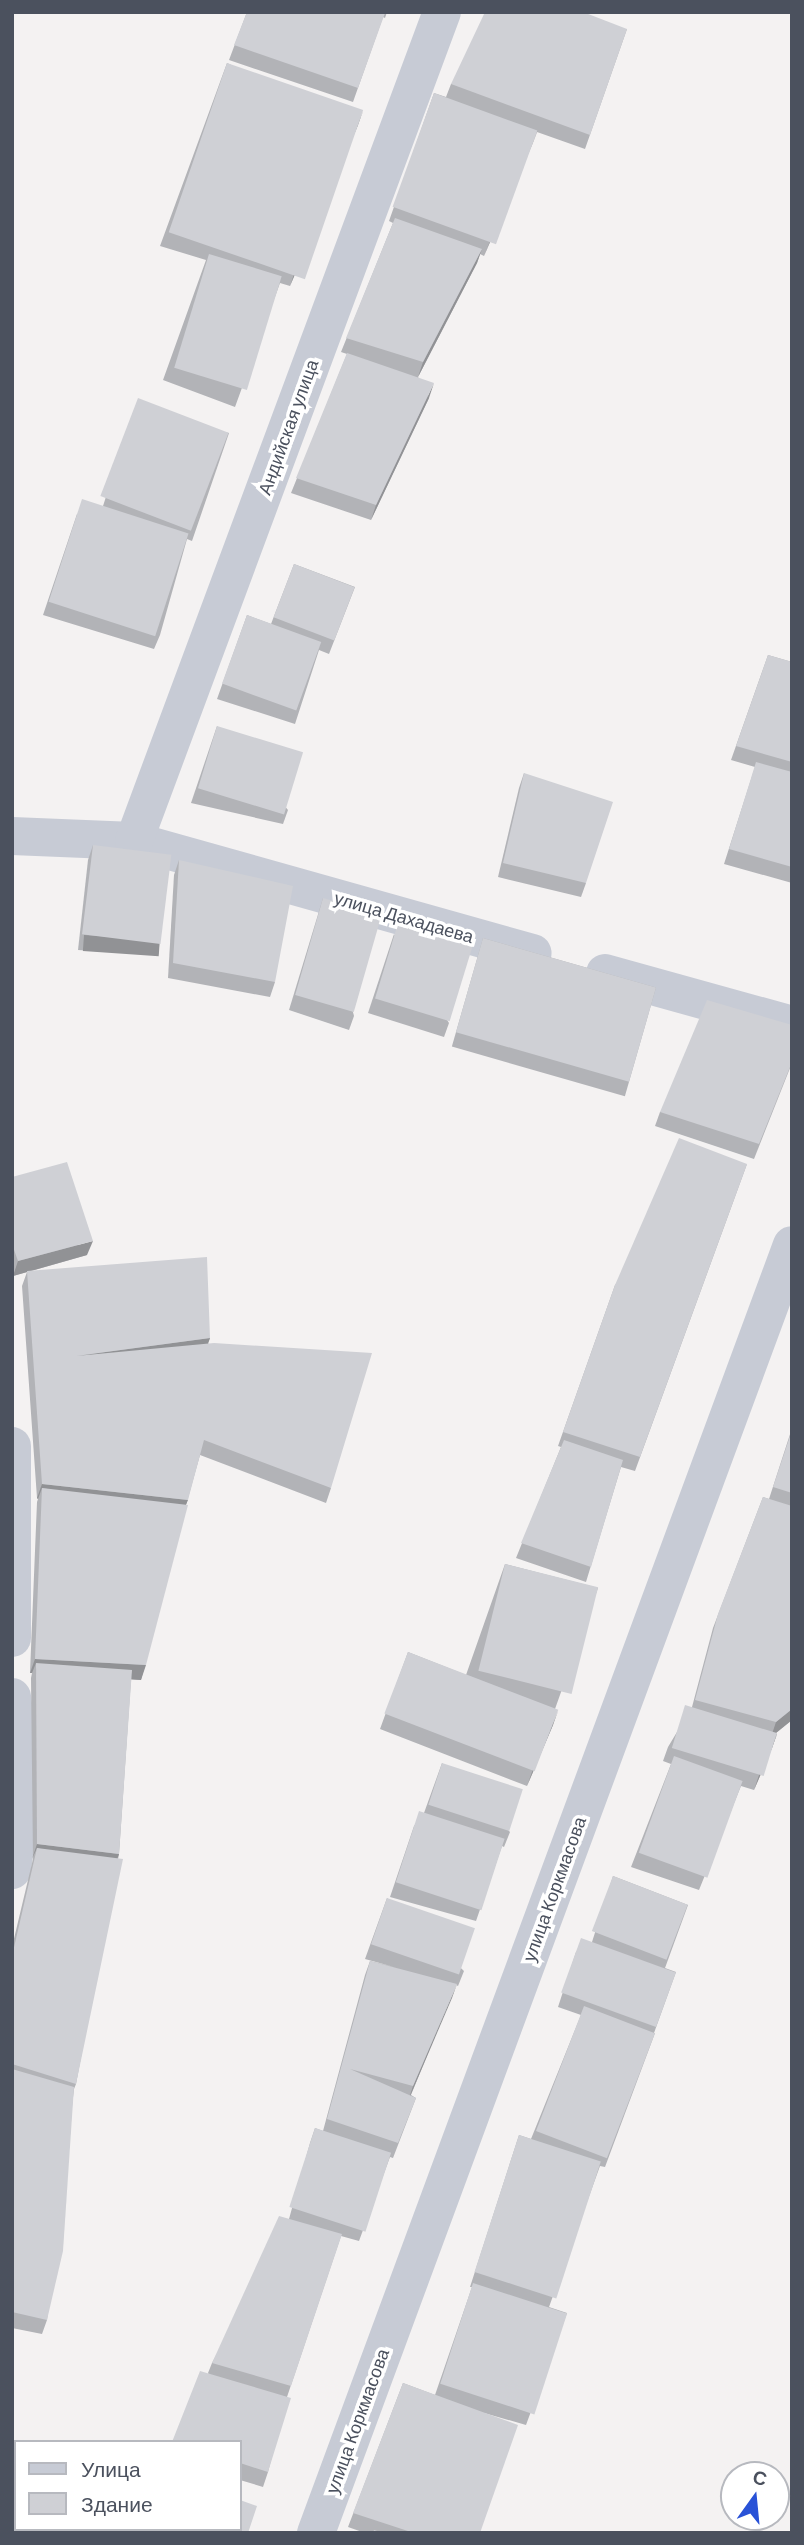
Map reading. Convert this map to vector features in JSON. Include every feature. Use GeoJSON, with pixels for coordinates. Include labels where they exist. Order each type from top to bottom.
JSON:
{"type":"FeatureCollection","features":[{"type":"Feature","properties":{"kind":"street","name":"Андийская улица"},"geometry":{"type":"LineString","coordinates":[[134,842],[442,12]]}},
{"type":"Feature","properties":{"kind":"street","name":"улица Дахадаева"},"geometry":{"type":"LineString","coordinates":[[12,836],[134,842],[792,1025]]}},
{"type":"Feature","properties":{"kind":"street","name":"улица Коркмасова"},"geometry":{"type":"LineString","coordinates":[[316,2533],[792,1245]]}},
{"type":"Feature","properties":{"kind":"street"},"geometry":{"type":"LineString","coordinates":[[12,1446],[12,1638]]}},
{"type":"Feature","properties":{"kind":"street"},"geometry":{"type":"LineString","coordinates":[[12,1698],[24,1781],[12,1870]]}},
{"type":"Feature","properties":{"kind":"building"},"geometry":{"type":"Polygon","coordinates":[[[247,12],[385,13],[358,88],[234,45],[247,12]]]}},
{"type":"Feature","properties":{"kind":"building"},"geometry":{"type":"Polygon","coordinates":[[[485,12],[583,12],[627,29],[590,135],[451,84],[485,12]]]}},
{"type":"Feature","properties":{"kind":"building"},"geometry":{"type":"Polygon","coordinates":[[[227,63],[363,110],[305,279],[169,232],[227,63]]]}},
{"type":"Feature","properties":{"kind":"building"},"geometry":{"type":"Polygon","coordinates":[[[434,93],[537,131],[496,244],[393,207],[434,93]]]}},
{"type":"Feature","properties":{"kind":"building"},"geometry":{"type":"Polygon","coordinates":[[[395,218],[482,249],[423,362],[346,338],[395,218]]]}},
{"type":"Feature","properties":{"kind":"building"},"geometry":{"type":"Polygon","coordinates":[[[209,254],[282,276],[247,390],[174,368],[209,254]]]}},
{"type":"Feature","properties":{"kind":"building"},"geometry":{"type":"Polygon","coordinates":[[[347,353],[434,383],[376,505],[296,478],[347,353]]]}},
{"type":"Feature","properties":{"kind":"building"},"geometry":{"type":"Polygon","coordinates":[[[138,398],[229,433],[191,531],[100,496],[138,398]]]}},
{"type":"Feature","properties":{"kind":"building"},"geometry":{"type":"Polygon","coordinates":[[[82,499],[189,534],[155,636],[49,602],[82,499]]]}},
{"type":"Feature","properties":{"kind":"building"},"geometry":{"type":"Polygon","coordinates":[[[294,564],[355,587],[334,641],[274,617],[294,564]]]}},
{"type":"Feature","properties":{"kind":"building"},"geometry":{"type":"Polygon","coordinates":[[[247,615],[321,642],[296,711],[222,684],[247,615]]]}},
{"type":"Feature","properties":{"kind":"building"},"geometry":{"type":"Polygon","coordinates":[[[768,655],[792,662],[792,762],[736,746],[768,655]]]}},
{"type":"Feature","properties":{"kind":"building"},"geometry":{"type":"Polygon","coordinates":[[[217,726],[303,752],[284,814],[198,788],[217,726]]]}},
{"type":"Feature","properties":{"kind":"building"},"geometry":{"type":"Polygon","coordinates":[[[756,762],[792,772],[792,867],[729,849],[756,762]]]}},
{"type":"Feature","properties":{"kind":"building"},"geometry":{"type":"Polygon","coordinates":[[[524,773],[613,802],[586,883],[503,863],[524,773]]]}},
{"type":"Feature","properties":{"kind":"building"},"geometry":{"type":"Polygon","coordinates":[[[93,845],[171,855],[160,944],[82,934],[93,845]]]}},
{"type":"Feature","properties":{"kind":"building"},"geometry":{"type":"Polygon","coordinates":[[[179,860],[293,886],[275,982],[173,963],[179,860]]]}},
{"type":"Feature","properties":{"kind":"building"},"geometry":{"type":"Polygon","coordinates":[[[323,898],[382,915],[354,1012],[295,995],[323,898]]]}},
{"type":"Feature","properties":{"kind":"building"},"geometry":{"type":"Polygon","coordinates":[[[399,920],[474,943],[450,1021],[375,998],[399,920]]]}},
{"type":"Feature","properties":{"kind":"building"},"geometry":{"type":"Polygon","coordinates":[[[483,938],[656,988],[629,1082],[456,1032],[483,938]]]}},
{"type":"Feature","properties":{"kind":"building"},"geometry":{"type":"Polygon","coordinates":[[[707,1000],[792,1025],[792,1062],[759,1144],[660,1112],[707,1000]]]}},
{"type":"Feature","properties":{"kind":"building"},"geometry":{"type":"Polygon","coordinates":[[[679,1138],[747,1164],[640,1457],[563,1432],[615,1285],[679,1138]]]}},
{"type":"Feature","properties":{"kind":"building"},"geometry":{"type":"Polygon","coordinates":[[[67,1162],[93,1241],[18,1261],[12,1244],[12,1177],[67,1162]]]}},
{"type":"Feature","properties":{"kind":"building"},"geometry":{"type":"Polygon","coordinates":[[[207,1257],[210,1338],[76,1356],[214,1343],[372,1353],[331,1488],[204,1440],[188,1500],[42,1484],[27,1271],[207,1257]]]}},
{"type":"Feature","properties":{"kind":"building"},"geometry":{"type":"Polygon","coordinates":[[[792,1430],[792,1493],[773,1487],[792,1430]]]}},
{"type":"Feature","properties":{"kind":"building"},"geometry":{"type":"Polygon","coordinates":[[[564,1440],[623,1460],[591,1567],[521,1543],[564,1440]]]}},
{"type":"Feature","properties":{"kind":"building"},"geometry":{"type":"Polygon","coordinates":[[[42,1488],[188,1505],[146,1665],[35,1659],[42,1488]]]}},
{"type":"Feature","properties":{"kind":"building"},"geometry":{"type":"Polygon","coordinates":[[[763,1497],[792,1506],[792,1709],[776,1722],[695,1700],[718,1614],[763,1497]]]}},
{"type":"Feature","properties":{"kind":"building"},"geometry":{"type":"Polygon","coordinates":[[[505,1564],[598,1587],[572,1694],[478,1671],[505,1564]]]}},
{"type":"Feature","properties":{"kind":"building"},"geometry":{"type":"Polygon","coordinates":[[[408,1652],[558,1710],[535,1771],[384,1714],[408,1652]]]}},
{"type":"Feature","properties":{"kind":"building"},"geometry":{"type":"Polygon","coordinates":[[[36,1663],[132,1670],[119,1854],[37,1844],[36,1663]]]}},
{"type":"Feature","properties":{"kind":"building"},"geometry":{"type":"Polygon","coordinates":[[[685,1705],[777,1733],[764,1776],[672,1748],[685,1705]]]}},
{"type":"Feature","properties":{"kind":"building"},"geometry":{"type":"Polygon","coordinates":[[[674,1756],[743,1781],[707,1878],[639,1853],[674,1756]]]}},
{"type":"Feature","properties":{"kind":"building"},"geometry":{"type":"Polygon","coordinates":[[[442,1763],[523,1789],[509,1831],[428,1805],[442,1763]]]}},
{"type":"Feature","properties":{"kind":"building"},"geometry":{"type":"Polygon","coordinates":[[[419,1811],[505,1839],[481,1910],[396,1882],[419,1811]]]}},
{"type":"Feature","properties":{"kind":"building"},"geometry":{"type":"Polygon","coordinates":[[[37,1848],[123,1859],[76,2084],[12,2064],[12,1956],[37,1848]]]}},
{"type":"Feature","properties":{"kind":"building"},"geometry":{"type":"Polygon","coordinates":[[[613,1876],[688,1905],[667,1960],[592,1931],[613,1876]]]}},
{"type":"Feature","properties":{"kind":"building"},"geometry":{"type":"Polygon","coordinates":[[[387,1898],[475,1928],[459,1975],[371,1944],[387,1898]]]}},
{"type":"Feature","properties":{"kind":"building"},"geometry":{"type":"Polygon","coordinates":[[[581,1938],[676,1973],[656,2027],[561,1993],[581,1938]]]}},
{"type":"Feature","properties":{"kind":"building"},"geometry":{"type":"Polygon","coordinates":[[[370,1961],[457,1984],[413,2086],[350,2069],[416,2098],[398,2143],[327,2119],[370,1961]]]}},
{"type":"Feature","properties":{"kind":"building"},"geometry":{"type":"Polygon","coordinates":[[[584,2006],[655,2033],[607,2158],[536,2131],[584,2006]]]}},
{"type":"Feature","properties":{"kind":"building"},"geometry":{"type":"Polygon","coordinates":[[[12,2069],[74,2087],[63,2251],[47,2320],[12,2312],[12,2069]]]}},
{"type":"Feature","properties":{"kind":"building"},"geometry":{"type":"Polygon","coordinates":[[[315,2128],[391,2153],[365,2232],[289,2207],[315,2128]]]}},
{"type":"Feature","properties":{"kind":"building"},"geometry":{"type":"Polygon","coordinates":[[[519,2135],[601,2162],[556,2299],[475,2272],[519,2135]]]}},
{"type":"Feature","properties":{"kind":"building"},"geometry":{"type":"Polygon","coordinates":[[[279,2216],[342,2234],[291,2386],[212,2363],[279,2216]]]}},
{"type":"Feature","properties":{"kind":"building"},"geometry":{"type":"Polygon","coordinates":[[[473,2283],[567,2314],[534,2414],[440,2384],[473,2283]]]}},
{"type":"Feature","properties":{"kind":"building"},"geometry":{"type":"Polygon","coordinates":[[[200,2371],[291,2398],[268,2472],[242,2464],[242,2440],[173,2440],[200,2371]]]}},
{"type":"Feature","properties":{"kind":"building"},"geometry":{"type":"Polygon","coordinates":[[[403,2383],[518,2425],[480,2533],[414,2533],[353,2513],[403,2383]]]}},
{"type":"Feature","properties":{"kind":"building"},"geometry":{"type":"Polygon","coordinates":[[[12,2482],[14,2503],[12,2508],[12,2482]]]}},
{"type":"Feature","properties":{"kind":"building"},"geometry":{"type":"Polygon","coordinates":[[[242,2501],[257,2506],[248,2533],[165,2533],[242,2531],[242,2501]]]}}]}
